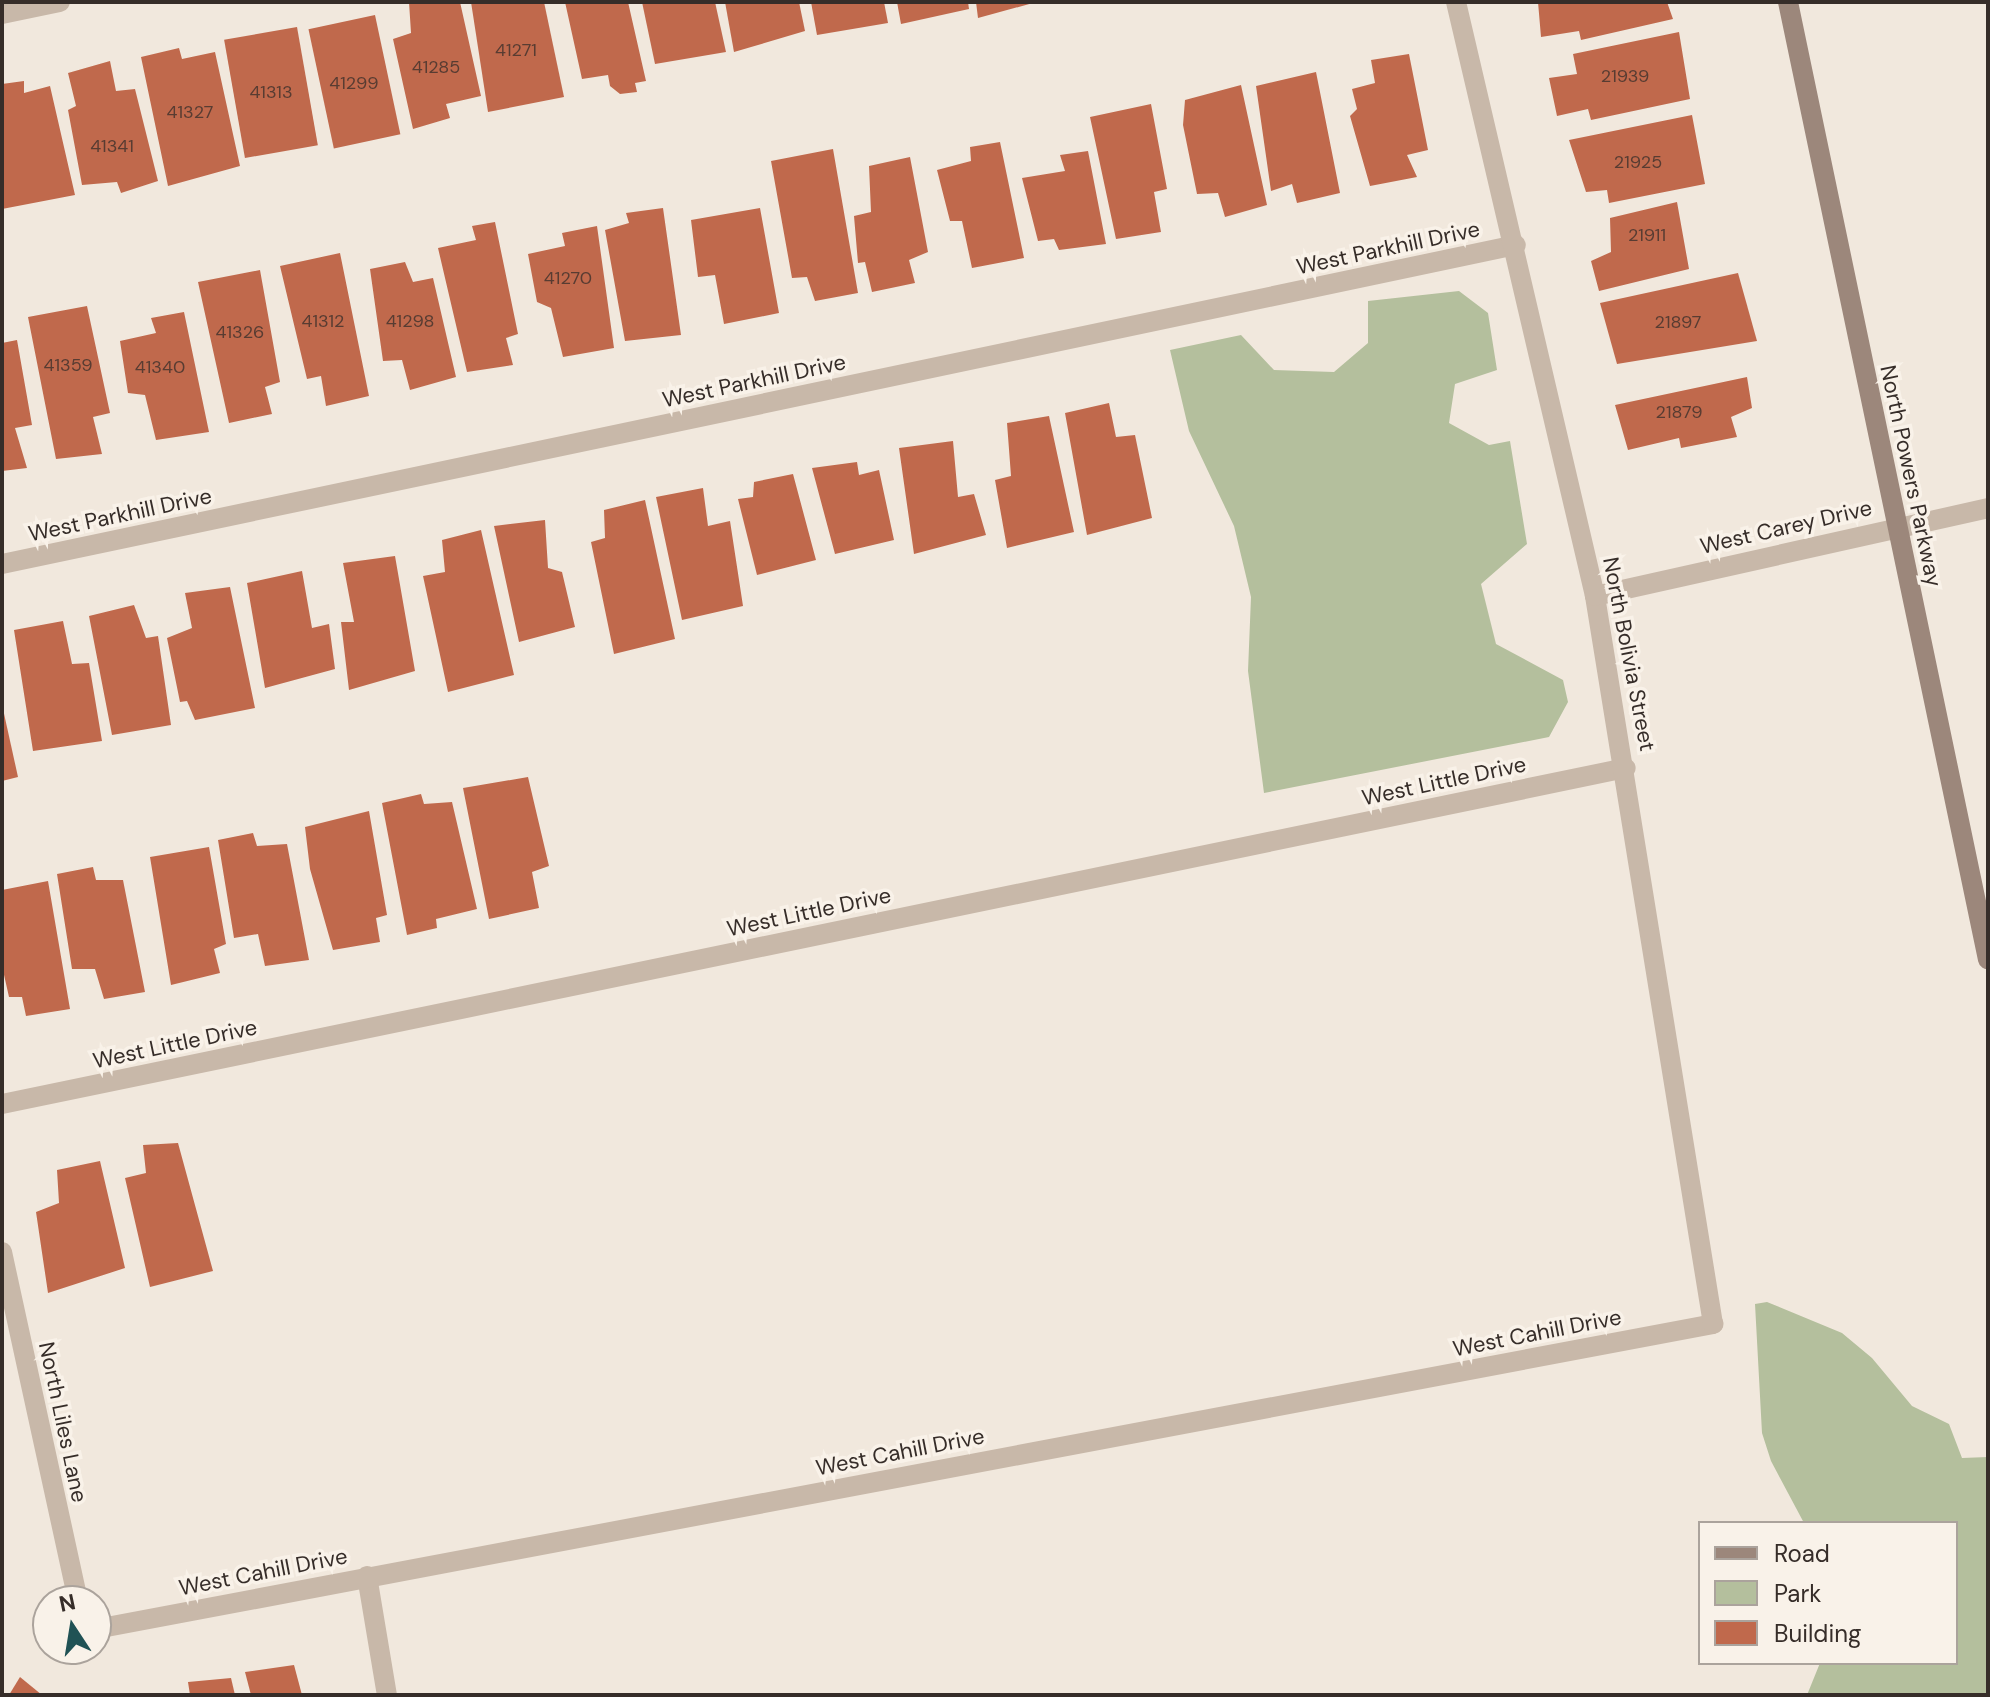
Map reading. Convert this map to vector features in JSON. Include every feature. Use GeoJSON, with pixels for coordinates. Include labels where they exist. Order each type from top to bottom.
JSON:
{"type":"FeatureCollection","features":[{"type":"Feature","properties":{"kind":"street"},"geometry":{"type":"LineString","coordinates":[[2,14],[60,2]]}},
{"type":"Feature","properties":{"kind":"street","name":"North Bolivia Street"},"geometry":{"type":"LineString","coordinates":[[1456,2],[1516,245],[1595,596],[1626,768],[1713,1324]]}},
{"type":"Feature","properties":{"kind":"street","name":"North Powers Parkway"},"geometry":{"type":"LineString","coordinates":[[1788,2],[1988,959]]}},
{"type":"Feature","properties":{"kind":"street","name":"West Parkhill Drive"},"geometry":{"type":"LineString","coordinates":[[2,564],[1516,245]]}},
{"type":"Feature","properties":{"kind":"street","name":"West Carey Drive"},"geometry":{"type":"LineString","coordinates":[[1595,596],[1896,525],[1988,508]]}},
{"type":"Feature","properties":{"kind":"street","name":"West Little Drive"},"geometry":{"type":"LineString","coordinates":[[2,1104],[1626,768]]}},
{"type":"Feature","properties":{"kind":"street","name":"North Liles Lane"},"geometry":{"type":"LineString","coordinates":[[2,1252],[75,1585]]}},
{"type":"Feature","properties":{"kind":"street","name":"West Cahill Drive"},"geometry":{"type":"LineString","coordinates":[[112,1626],[1713,1324]]}},
{"type":"Feature","properties":{"kind":"street"},"geometry":{"type":"LineString","coordinates":[[367,1576],[387,1695]]}},
{"type":"Feature","properties":{"kind":"green space"},"geometry":{"type":"Polygon","coordinates":[[[1459,291],[1488,313],[1497,370],[1455,384],[1449,423],[1489,445],[1510,441],[1527,544],[1481,584],[1496,644],[1563,680],[1568,702],[1549,737],[1264,793],[1248,671],[1251,597],[1234,526],[1189,431],[1170,350],[1241,335],[1274,370],[1334,372],[1368,343],[1368,301],[1459,291]]]}},
{"type":"Feature","properties":{"kind":"green space"},"geometry":{"type":"Polygon","coordinates":[[[1767,1302],[1842,1333],[1872,1358],[1912,1406],[1949,1424],[1962,1458],[1988,1457],[1988,1695],[1807,1695],[1819,1665],[1958,1665],[1958,1521],[1803,1521],[1771,1461],[1762,1433],[1755,1304],[1767,1302]]]}},
{"type":"Feature","properties":{"kind":"building"},"geometry":{"type":"Polygon","coordinates":[[[409,2],[460,2],[481,96],[446,104],[450,118],[413,129],[393,39],[411,33],[409,2]]]}},
{"type":"Feature","properties":{"kind":"building"},"geometry":{"type":"Polygon","coordinates":[[[471,2],[544,2],[564,97],[488,112],[471,2]]]}},
{"type":"Feature","properties":{"kind":"building"},"geometry":{"type":"Polygon","coordinates":[[[565,2],[628,2],[646,81],[635,83],[637,92],[620,94],[610,86],[608,75],[582,79],[565,2]]]}},
{"type":"Feature","properties":{"kind":"building"},"geometry":{"type":"Polygon","coordinates":[[[642,2],[715,2],[726,52],[655,64],[642,2]]]}},
{"type":"Feature","properties":{"kind":"building"},"geometry":{"type":"Polygon","coordinates":[[[725,2],[799,2],[805,31],[734,52],[725,2]]]}},
{"type":"Feature","properties":{"kind":"building"},"geometry":{"type":"Polygon","coordinates":[[[811,2],[884,2],[888,23],[817,35],[811,2]]]}},
{"type":"Feature","properties":{"kind":"building"},"geometry":{"type":"Polygon","coordinates":[[[897,2],[968,2],[969,9],[901,24],[897,2]]]}},
{"type":"Feature","properties":{"kind":"building"},"geometry":{"type":"Polygon","coordinates":[[[976,2],[1033,2],[1033,3],[978,18],[976,2]]]}},
{"type":"Feature","properties":{"kind":"building"},"geometry":{"type":"Polygon","coordinates":[[[1538,2],[1667,2],[1673,19],[1581,40],[1579,31],[1541,37],[1538,2]]]}},
{"type":"Feature","properties":{"kind":"building"},"geometry":{"type":"Polygon","coordinates":[[[375,15],[400,134],[334,148],[308,29],[375,15]]]}},
{"type":"Feature","properties":{"kind":"building"},"geometry":{"type":"Polygon","coordinates":[[[297,27],[318,145],[245,158],[224,40],[297,27]]]}},
{"type":"Feature","properties":{"kind":"building"},"geometry":{"type":"Polygon","coordinates":[[[1679,32],[1690,99],[1591,120],[1588,109],[1557,116],[1549,78],[1577,74],[1573,54],[1679,32]]]}},
{"type":"Feature","properties":{"kind":"building"},"geometry":{"type":"Polygon","coordinates":[[[179,48],[182,59],[215,52],[240,166],[168,186],[141,57],[179,48]]]}},
{"type":"Feature","properties":{"kind":"building"},"geometry":{"type":"Polygon","coordinates":[[[1409,54],[1428,150],[1407,155],[1417,177],[1370,186],[1350,116],[1357,109],[1352,89],[1375,83],[1371,60],[1409,54]]]}},
{"type":"Feature","properties":{"kind":"building"},"geometry":{"type":"Polygon","coordinates":[[[110,61],[116,91],[135,89],[158,181],[121,193],[117,182],[82,185],[68,110],[76,106],[68,73],[110,61]]]}},
{"type":"Feature","properties":{"kind":"building"},"geometry":{"type":"Polygon","coordinates":[[[1316,72],[1340,193],[1297,203],[1292,184],[1271,191],[1256,86],[1316,72]]]}},
{"type":"Feature","properties":{"kind":"building"},"geometry":{"type":"Polygon","coordinates":[[[24,81],[24,93],[50,86],[75,195],[2,209],[2,84],[24,81]]]}},
{"type":"Feature","properties":{"kind":"building"},"geometry":{"type":"Polygon","coordinates":[[[1241,85],[1267,205],[1225,217],[1218,193],[1197,194],[1183,125],[1185,100],[1241,85]]]}},
{"type":"Feature","properties":{"kind":"building"},"geometry":{"type":"Polygon","coordinates":[[[1151,104],[1167,189],[1154,192],[1161,232],[1116,239],[1090,117],[1151,104]]]}},
{"type":"Feature","properties":{"kind":"building"},"geometry":{"type":"Polygon","coordinates":[[[1692,115],[1705,184],[1609,203],[1607,190],[1586,192],[1569,140],[1692,115]]]}},
{"type":"Feature","properties":{"kind":"building"},"geometry":{"type":"Polygon","coordinates":[[[1000,142],[1024,258],[972,268],[962,221],[950,221],[937,170],[971,161],[970,147],[1000,142]]]}},
{"type":"Feature","properties":{"kind":"building"},"geometry":{"type":"Polygon","coordinates":[[[833,149],[858,293],[815,301],[807,277],[792,278],[771,161],[833,149]]]}},
{"type":"Feature","properties":{"kind":"building"},"geometry":{"type":"Polygon","coordinates":[[[1088,151],[1106,244],[1059,250],[1054,239],[1038,241],[1022,178],[1065,171],[1060,155],[1088,151]]]}},
{"type":"Feature","properties":{"kind":"building"},"geometry":{"type":"Polygon","coordinates":[[[910,157],[928,252],[909,260],[915,283],[872,292],[865,262],[858,263],[854,216],[871,212],[869,166],[910,157]]]}},
{"type":"Feature","properties":{"kind":"building"},"geometry":{"type":"Polygon","coordinates":[[[1677,202],[1689,269],[1599,291],[1591,261],[1611,252],[1610,218],[1677,202]]]}},
{"type":"Feature","properties":{"kind":"building"},"geometry":{"type":"Polygon","coordinates":[[[663,208],[681,335],[625,341],[605,230],[629,223],[626,213],[663,208]]]}},
{"type":"Feature","properties":{"kind":"building"},"geometry":{"type":"Polygon","coordinates":[[[760,208],[779,313],[724,324],[715,275],[698,277],[691,220],[760,208]]]}},
{"type":"Feature","properties":{"kind":"building"},"geometry":{"type":"Polygon","coordinates":[[[495,222],[518,334],[506,338],[513,365],[467,372],[438,248],[476,240],[472,226],[495,222]]]}},
{"type":"Feature","properties":{"kind":"building"},"geometry":{"type":"Polygon","coordinates":[[[597,226],[614,348],[563,357],[551,308],[537,302],[528,254],[565,246],[562,233],[597,226]]]}},
{"type":"Feature","properties":{"kind":"building"},"geometry":{"type":"Polygon","coordinates":[[[340,253],[369,396],[326,406],[321,376],[307,379],[280,266],[340,253]]]}},
{"type":"Feature","properties":{"kind":"building"},"geometry":{"type":"Polygon","coordinates":[[[405,262],[413,282],[433,278],[456,377],[410,390],[402,360],[383,361],[370,269],[405,262]]]}},
{"type":"Feature","properties":{"kind":"building"},"geometry":{"type":"Polygon","coordinates":[[[260,270],[280,382],[265,387],[272,414],[229,423],[198,282],[260,270]]]}},
{"type":"Feature","properties":{"kind":"building"},"geometry":{"type":"Polygon","coordinates":[[[1738,273],[1757,341],[1617,364],[1600,303],[1738,273]]]}},
{"type":"Feature","properties":{"kind":"building"},"geometry":{"type":"Polygon","coordinates":[[[87,306],[110,413],[93,417],[102,454],[56,459],[28,317],[87,306]]]}},
{"type":"Feature","properties":{"kind":"building"},"geometry":{"type":"Polygon","coordinates":[[[184,312],[209,432],[156,440],[145,395],[128,393],[120,341],[156,333],[151,318],[184,312]]]}},
{"type":"Feature","properties":{"kind":"building"},"geometry":{"type":"Polygon","coordinates":[[[17,340],[32,425],[15,428],[27,468],[2,471],[2,343],[17,340]]]}},
{"type":"Feature","properties":{"kind":"building"},"geometry":{"type":"Polygon","coordinates":[[[1747,377],[1752,408],[1731,417],[1737,437],[1681,448],[1679,438],[1628,450],[1615,405],[1747,377]]]}},
{"type":"Feature","properties":{"kind":"building"},"geometry":{"type":"Polygon","coordinates":[[[1109,403],[1116,437],[1135,435],[1152,518],[1087,535],[1065,413],[1109,403]]]}},
{"type":"Feature","properties":{"kind":"building"},"geometry":{"type":"Polygon","coordinates":[[[1049,416],[1074,532],[1007,548],[995,480],[1011,476],[1007,423],[1049,416]]]}},
{"type":"Feature","properties":{"kind":"building"},"geometry":{"type":"Polygon","coordinates":[[[953,441],[958,497],[974,494],[986,535],[914,554],[899,448],[953,441]]]}},
{"type":"Feature","properties":{"kind":"building"},"geometry":{"type":"Polygon","coordinates":[[[857,462],[859,475],[879,470],[894,540],[835,554],[812,468],[857,462]]]}},
{"type":"Feature","properties":{"kind":"building"},"geometry":{"type":"Polygon","coordinates":[[[793,474],[816,560],[757,575],[738,499],[753,497],[754,482],[793,474]]]}},
{"type":"Feature","properties":{"kind":"building"},"geometry":{"type":"Polygon","coordinates":[[[703,488],[708,526],[730,521],[743,606],[682,620],[656,497],[703,488]]]}},
{"type":"Feature","properties":{"kind":"building"},"geometry":{"type":"Polygon","coordinates":[[[645,500],[675,639],[614,654],[591,542],[605,538],[604,510],[645,500]]]}},
{"type":"Feature","properties":{"kind":"building"},"geometry":{"type":"Polygon","coordinates":[[[545,520],[548,568],[562,572],[575,627],[519,642],[494,526],[545,520]]]}},
{"type":"Feature","properties":{"kind":"building"},"geometry":{"type":"Polygon","coordinates":[[[481,530],[514,675],[448,692],[423,576],[445,572],[442,540],[481,530]]]}},
{"type":"Feature","properties":{"kind":"building"},"geometry":{"type":"Polygon","coordinates":[[[395,556],[415,671],[349,690],[341,622],[354,622],[343,563],[395,556]]]}},
{"type":"Feature","properties":{"kind":"building"},"geometry":{"type":"Polygon","coordinates":[[[302,571],[312,628],[329,624],[335,669],[265,688],[247,583],[302,571]]]}},
{"type":"Feature","properties":{"kind":"building"},"geometry":{"type":"Polygon","coordinates":[[[230,587],[255,708],[195,720],[187,701],[180,702],[167,638],[192,628],[185,593],[230,587]]]}},
{"type":"Feature","properties":{"kind":"building"},"geometry":{"type":"Polygon","coordinates":[[[134,605],[146,638],[158,636],[171,725],[112,735],[89,616],[134,605]]]}},
{"type":"Feature","properties":{"kind":"building"},"geometry":{"type":"Polygon","coordinates":[[[63,621],[72,664],[89,663],[102,741],[33,751],[14,630],[63,621]]]}},
{"type":"Feature","properties":{"kind":"building"},"geometry":{"type":"Polygon","coordinates":[[[2,710],[18,777],[2,781],[2,710]]]}},
{"type":"Feature","properties":{"kind":"building"},"geometry":{"type":"Polygon","coordinates":[[[528,777],[549,866],[532,872],[539,908],[489,919],[463,788],[528,777]]]}},
{"type":"Feature","properties":{"kind":"building"},"geometry":{"type":"Polygon","coordinates":[[[421,794],[424,804],[452,802],[477,909],[436,919],[437,928],[407,935],[382,803],[421,794]]]}},
{"type":"Feature","properties":{"kind":"building"},"geometry":{"type":"Polygon","coordinates":[[[369,811],[387,915],[376,918],[380,942],[333,950],[310,869],[305,827],[369,811]]]}},
{"type":"Feature","properties":{"kind":"building"},"geometry":{"type":"Polygon","coordinates":[[[253,833],[257,846],[287,844],[309,960],[265,966],[258,934],[234,938],[218,840],[253,833]]]}},
{"type":"Feature","properties":{"kind":"building"},"geometry":{"type":"Polygon","coordinates":[[[209,847],[226,944],[214,949],[220,973],[171,985],[150,857],[209,847]]]}},
{"type":"Feature","properties":{"kind":"building"},"geometry":{"type":"Polygon","coordinates":[[[93,867],[96,880],[123,880],[145,992],[104,999],[95,969],[72,969],[57,874],[93,867]]]}},
{"type":"Feature","properties":{"kind":"building"},"geometry":{"type":"Polygon","coordinates":[[[48,881],[70,1009],[26,1016],[22,997],[9,997],[2,966],[2,890],[48,881]]]}},
{"type":"Feature","properties":{"kind":"building"},"geometry":{"type":"Polygon","coordinates":[[[178,1143],[213,1271],[150,1287],[125,1178],[146,1173],[143,1145],[178,1143]]]}},
{"type":"Feature","properties":{"kind":"building"},"geometry":{"type":"Polygon","coordinates":[[[100,1161],[125,1268],[48,1293],[36,1212],[59,1203],[57,1170],[100,1161]]]}},
{"type":"Feature","properties":{"kind":"building"},"geometry":{"type":"Polygon","coordinates":[[[294,1665],[302,1695],[251,1695],[245,1672],[294,1665]]]}},
{"type":"Feature","properties":{"kind":"building"},"geometry":{"type":"Polygon","coordinates":[[[20,1677],[42,1695],[9,1695],[20,1677]]]}},
{"type":"Feature","properties":{"kind":"building"},"geometry":{"type":"Polygon","coordinates":[[[231,1678],[235,1695],[190,1695],[188,1682],[231,1678]]]}}]}
